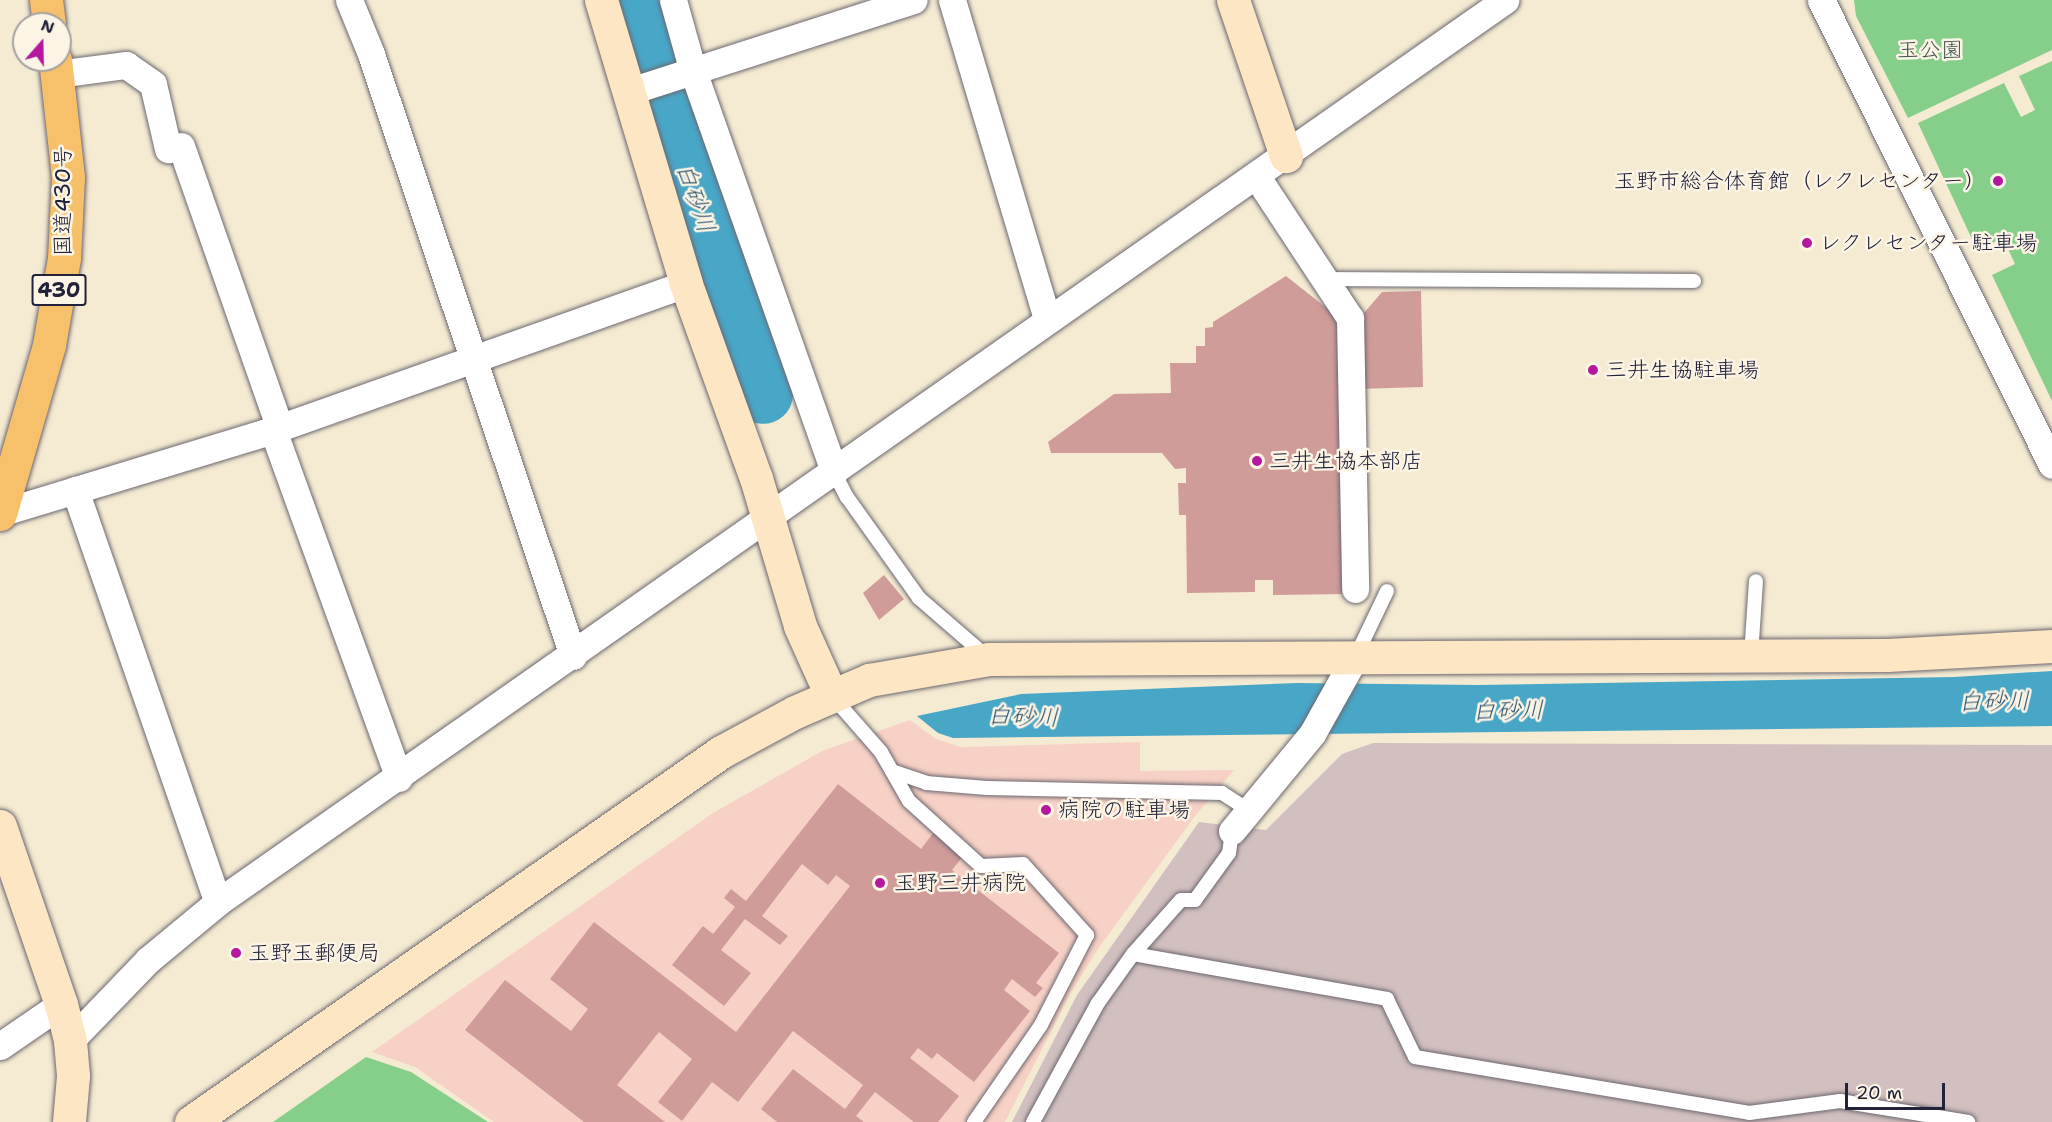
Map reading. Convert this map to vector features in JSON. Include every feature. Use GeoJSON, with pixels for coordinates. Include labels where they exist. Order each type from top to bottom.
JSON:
{"type":"FeatureCollection","features":[{"type":"Feature","properties":{"kind":"highway","name":"国道430号"},"geometry":{"type":"LineString","coordinates":[[0,513],[49,345],[64,258],[68,177],[57,72]]}},
{"type":"Feature","properties":{"kind":"street"},"geometry":{"type":"LineString","coordinates":[[349,0],[371,54],[573,656]]}},
{"type":"Feature","properties":{"kind":"street"},"geometry":{"type":"LineString","coordinates":[[601,0],[638,88],[686,284],[769,518],[800,626],[831,695]]}},
{"type":"Feature","properties":{"kind":"street"},"geometry":{"type":"LineString","coordinates":[[674,0],[686,71],[834,472]]}},
{"type":"Feature","properties":{"kind":"street"},"geometry":{"type":"LineString","coordinates":[[638,88],[915,0]]}},
{"type":"Feature","properties":{"kind":"street"},"geometry":{"type":"LineString","coordinates":[[952,0],[1047,318]]}},
{"type":"Feature","properties":{"kind":"street"},"geometry":{"type":"LineString","coordinates":[[1233,0],[1286,156]]}},
{"type":"Feature","properties":{"kind":"street"},"geometry":{"type":"LineString","coordinates":[[70,1041],[148,960],[218,902],[769,518],[1047,318],[1257,177],[1505,0]]}},
{"type":"Feature","properties":{"kind":"street"},"geometry":{"type":"LineString","coordinates":[[1821,0],[2052,465]]}},
{"type":"Feature","properties":{"kind":"street"},"geometry":{"type":"LineString","coordinates":[[72,67],[126,65],[153,84],[399,778]]}},
{"type":"Feature","properties":{"kind":"street"},"geometry":{"type":"LineString","coordinates":[[1257,177],[1350,318],[1355,589]]}},
{"type":"Feature","properties":{"kind":"street"},"geometry":{"type":"LineString","coordinates":[[0,513],[276,429],[686,284]]}},
{"type":"Feature","properties":{"kind":"street"},"geometry":{"type":"LineString","coordinates":[[75,490],[218,902]]}},
{"type":"Feature","properties":{"kind":"street"},"geometry":{"type":"LineString","coordinates":[[191,1122],[721,752],[831,695],[869,680],[989,659],[1348,670],[1751,656],[1887,655],[2052,646]]}},
{"type":"Feature","properties":{"kind":"street"},"geometry":{"type":"LineString","coordinates":[[1241,821],[1312,734],[1348,670]]}},
{"type":"Feature","properties":{"kind":"street"},"geometry":{"type":"LineString","coordinates":[[0,826],[61,1004],[70,1041],[73,1076],[69,1122]]}},
{"type":"Feature","properties":{"kind":"street"},"geometry":{"type":"LineString","coordinates":[[0,1046],[61,1004]]}},
{"type":"Feature","properties":{"kind":"lane"},"geometry":{"type":"LineString","coordinates":[[1325,279],[1695,281]]}},
{"type":"Feature","properties":{"kind":"lane"},"geometry":{"type":"LineString","coordinates":[[834,472],[847,497],[919,598],[989,659]]}},
{"type":"Feature","properties":{"kind":"lane"},"geometry":{"type":"LineString","coordinates":[[1751,656],[1756,581]]}},
{"type":"Feature","properties":{"kind":"lane"},"geometry":{"type":"LineString","coordinates":[[1348,670],[1387,591]]}},
{"type":"Feature","properties":{"kind":"lane"},"geometry":{"type":"LineString","coordinates":[[831,695],[881,752],[909,801],[981,866],[1023,864],[1087,935],[1041,1025],[974,1122]]}},
{"type":"Feature","properties":{"kind":"lane"},"geometry":{"type":"LineString","coordinates":[[892,771],[926,783],[987,788],[1222,793],[1241,821],[1229,853],[1195,900],[1181,900],[1133,954],[1098,1003],[1033,1122]]}},
{"type":"Feature","properties":{"kind":"lane"},"geometry":{"type":"LineString","coordinates":[[1133,954],[1387,999],[1415,1057],[1749,1117],[1840,1101],[1968,1122]]}},
{"type":"Feature","properties":{"kind":"shaded area","name":"玉野三井病院"},"geometry":{"type":"Polygon","coordinates":[[[910,720],[936,739],[961,747],[1140,742],[1140,771],[1234,770],[1195,816],[1098,949],[1071,992],[1005,1122],[494,1122],[415,1067],[372,1052],[713,813],[822,751],[910,720]]]}},
{"type":"Feature","properties":{"kind":"shaded area"},"geometry":{"type":"Polygon","coordinates":[[[1373,743],[2052,745],[2052,1122],[1012,1122],[1077,995],[1199,822],[1266,830],[1342,754],[1373,743]]]}},
{"type":"Feature","properties":{"kind":"green space","name":"玉公園"},"geometry":{"type":"Polygon","coordinates":[[[1854,0],[2052,0],[2052,50],[1908,118],[1856,16],[1854,0]]]}},
{"type":"Feature","properties":{"kind":"green space","name":"玉野市総合体育館（レクレセンター）"},"geometry":{"type":"Polygon","coordinates":[[[2052,61],[2052,401],[1992,275],[2015,264],[2003,238],[1977,250],[1918,123],[2004,83],[2021,117],[2035,110],[2019,76],[2052,61]]]}},
{"type":"Feature","properties":{"kind":"green space"},"geometry":{"type":"Polygon","coordinates":[[[366,1057],[411,1072],[488,1122],[273,1122],[366,1057]]]}},
{"type":"Feature","properties":{"kind":"water"},"geometry":{"type":"Polygon","coordinates":[[[2052,671],[2052,726],[953,738],[938,733],[917,716],[1021,694],[1297,683],[1478,685],[1954,677],[2052,671]]]}},
{"type":"Feature","properties":{"kind":"building","name":"三井生協本部店"},"geometry":{"type":"Polygon","coordinates":[[[1286,276],[1343,321],[1357,321],[1382,292],[1421,291],[1423,387],[1358,389],[1347,594],[1273,595],[1273,580],[1255,580],[1255,592],[1187,593],[1186,515],[1179,515],[1178,483],[1186,483],[1186,468],[1175,469],[1162,453],[1051,453],[1048,442],[1114,394],[1171,393],[1170,363],[1196,363],[1196,346],[1205,346],[1205,328],[1213,327],[1213,322],[1286,276]]]}},
{"type":"Feature","properties":{"kind":"building"},"geometry":{"type":"Polygon","coordinates":[[[884,575],[904,599],[879,620],[863,593],[884,575]]]}},
{"type":"Feature","properties":{"kind":"building"},"geometry":{"type":"Polygon","coordinates":[[[838,784],[921,849],[934,832],[964,855],[952,870],[1059,953],[1036,983],[1043,988],[1035,997],[1012,979],[1004,990],[1030,1011],[974,1082],[937,1053],[932,1059],[918,1048],[910,1058],[959,1096],[938,1122],[914,1122],[875,1092],[856,1116],[864,1122],[777,1122],[761,1109],[793,1069],[845,1109],[863,1085],[793,1031],[738,1102],[712,1082],[682,1121],[658,1102],[692,1059],[659,1032],[617,1085],[665,1122],[584,1122],[465,1030],[505,980],[571,1031],[588,1009],[550,979],[594,922],[736,1032],[850,886],[836,875],[828,885],[802,864],[762,916],[788,936],[780,945],[745,919],[721,950],[751,973],[724,1006],[672,965],[703,926],[713,934],[735,907],[724,898],[731,889],[746,901],[838,784]]]}},
{"type":"Feature","properties":{"kind":"waterway","name":"白砂川"},"geometry":{"type":"LineString","coordinates":[[630,0],[650,69],[763,394]]}},
{"type":"Feature","properties":{"kind":"place","name":"玉野市総合体育館（レクレセンター）"},"geometry":{"type":"Point","coordinates":[1998,181]}},
{"type":"Feature","properties":{"kind":"place","name":"レクレセンター駐車場"},"geometry":{"type":"Point","coordinates":[1807,243]}},
{"type":"Feature","properties":{"kind":"place","name":"三井生協駐車場"},"geometry":{"type":"Point","coordinates":[1593,370]}},
{"type":"Feature","properties":{"kind":"place","name":"三井生協本部店"},"geometry":{"type":"Point","coordinates":[1257,461]}},
{"type":"Feature","properties":{"kind":"place","name":"病院の駐車場"},"geometry":{"type":"Point","coordinates":[1046,810]}},
{"type":"Feature","properties":{"kind":"place","name":"玉野三井病院"},"geometry":{"type":"Point","coordinates":[880,883]}},
{"type":"Feature","properties":{"kind":"place","name":"玉野玉郵便局"},"geometry":{"type":"Point","coordinates":[236,953]}}]}
